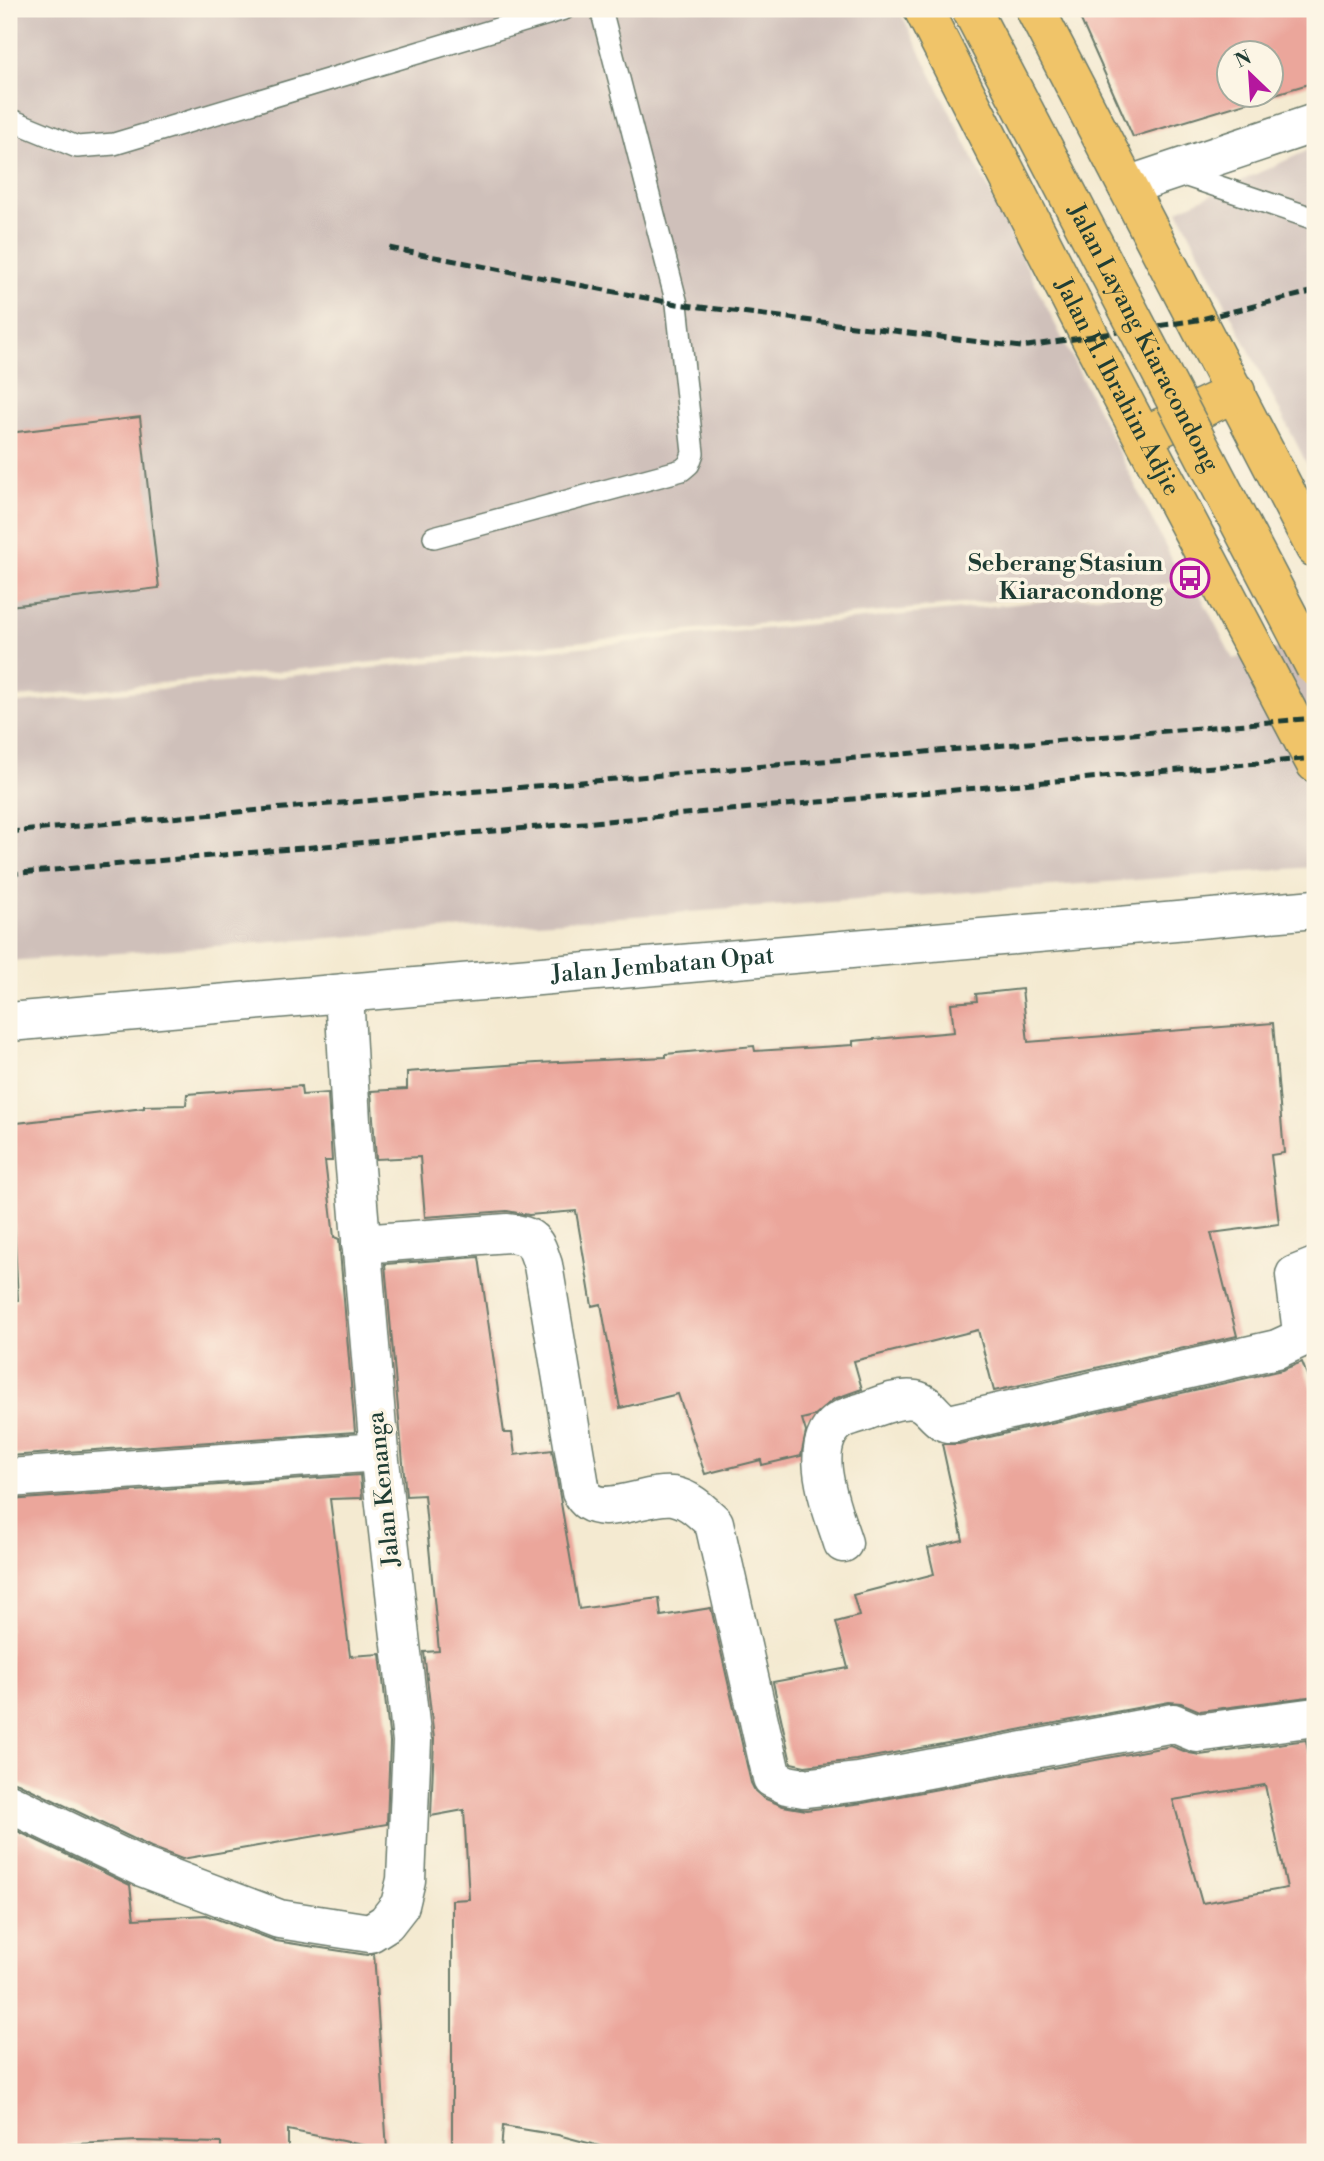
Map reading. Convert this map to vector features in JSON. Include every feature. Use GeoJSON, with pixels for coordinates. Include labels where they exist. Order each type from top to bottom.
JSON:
{"type":"FeatureCollection","features":[{"type":"Feature","properties":{"kind":"main road","name":"Jalan H. Ibrahim Adjie"},"geometry":{"type":"LineString","coordinates":[[923,9],[1143,437],[1315,763]]}},
{"type":"Feature","properties":{"kind":"main road","name":"Jalan Layang Kiaracondong"},"geometry":{"type":"LineString","coordinates":[[971,9],[1315,667]]}},
{"type":"Feature","properties":{"kind":"main road"},"geometry":{"type":"LineString","coordinates":[[1035,9],[1315,548]]}},
{"type":"Feature","properties":{"kind":"main road"},"geometry":{"type":"LineString","coordinates":[[1143,437],[1236,393]]}},
{"type":"Feature","properties":{"kind":"street"},"geometry":{"type":"LineString","coordinates":[[1127,186],[1315,123]]}},
{"type":"Feature","properties":{"kind":"street","name":"Jalan Jembatan Opat"},"geometry":{"type":"LineString","coordinates":[[9,1022],[1315,909]]}},
{"type":"Feature","properties":{"kind":"street","name":"Jalan Kenanga"},"geometry":{"type":"LineString","coordinates":[[9,1803],[142,1867],[279,1919],[370,1933],[386,1923],[400,1905],[406,1880],[412,1741],[379,1452],[361,1244],[344,993]]}},
{"type":"Feature","properties":{"kind":"street"},"geometry":{"type":"LineString","coordinates":[[361,1244],[508,1233],[527,1236],[537,1245],[543,1265],[581,1492],[585,1500],[596,1506],[672,1496],[686,1500],[714,1523],[772,1778],[787,1785],[804,1787],[859,1782],[1172,1723],[1197,1733],[1315,1717]]}},
{"type":"Feature","properties":{"kind":"street"},"geometry":{"type":"LineString","coordinates":[[843,1543],[821,1473],[824,1446],[830,1431],[841,1420],[874,1408],[912,1399],[923,1402],[947,1424],[954,1423],[1277,1349],[1298,1339],[1302,1333],[1295,1275],[1315,1267]]}},
{"type":"Feature","properties":{"kind":"street"},"geometry":{"type":"LineString","coordinates":[[9,1478],[379,1452]]}},
{"type":"Feature","properties":{"kind":"lane"},"geometry":{"type":"LineString","coordinates":[[9,119],[77,147],[114,144],[564,9]]}},
{"type":"Feature","properties":{"kind":"lane"},"geometry":{"type":"LineString","coordinates":[[434,537],[682,470],[689,464],[693,453],[677,304],[601,9]]}},
{"type":"Feature","properties":{"kind":"lane"},"geometry":{"type":"LineString","coordinates":[[9,134],[34,131]]}},
{"type":"Feature","properties":{"kind":"lane"},"geometry":{"type":"LineString","coordinates":[[1170,170],[1315,219]]}},
{"type":"Feature","properties":{"kind":"shaded area"},"geometry":{"type":"Polygon","coordinates":[[[9,9],[899,9],[1183,582],[9,698],[9,9]]]}},
{"type":"Feature","properties":{"kind":"shaded area"},"geometry":{"type":"Polygon","coordinates":[[[1315,147],[1315,480],[1178,210],[1315,147]]]}},
{"type":"Feature","properties":{"kind":"shaded area"},"geometry":{"type":"Polygon","coordinates":[[[1196,586],[1233,659],[1315,640],[1315,867],[9,961],[9,704],[1196,586]]]}},
{"type":"Feature","properties":{"kind":"building"},"geometry":{"type":"Polygon","coordinates":[[[1076,9],[1315,9],[1315,82],[1286,91],[1286,38],[1216,38],[1216,108],[1229,108],[1133,137],[1076,9]]]}},
{"type":"Feature","properties":{"kind":"building"},"geometry":{"type":"Polygon","coordinates":[[[140,417],[159,588],[9,606],[9,433],[140,417]]]}},
{"type":"Feature","properties":{"kind":"building"},"geometry":{"type":"Polygon","coordinates":[[[1022,989],[1028,1042],[1273,1023],[1284,1153],[1271,1155],[1279,1224],[1211,1233],[1237,1336],[994,1391],[978,1330],[854,1361],[862,1389],[834,1399],[814,1416],[802,1419],[806,1432],[801,1456],[762,1465],[761,1460],[705,1474],[678,1394],[620,1408],[601,1304],[592,1306],[576,1211],[529,1215],[507,1211],[425,1217],[420,1157],[376,1159],[371,1091],[407,1089],[407,1072],[666,1057],[666,1054],[754,1046],[755,1051],[853,1045],[853,1041],[954,1032],[951,1003],[977,1001],[976,994],[1022,989]]]}},
{"type":"Feature","properties":{"kind":"building"},"geometry":{"type":"Polygon","coordinates":[[[301,1086],[302,1095],[328,1093],[332,1161],[325,1161],[334,1237],[339,1239],[355,1432],[9,1456],[9,1301],[18,1300],[9,1124],[144,1106],[186,1105],[187,1094],[301,1086]]]}},
{"type":"Feature","properties":{"kind":"building"},"geometry":{"type":"Polygon","coordinates":[[[479,1257],[504,1433],[512,1433],[515,1455],[552,1450],[579,1609],[659,1598],[661,1616],[711,1608],[751,1783],[763,1798],[783,1806],[806,1810],[863,1803],[1171,1746],[1200,1755],[1306,1740],[1315,1785],[1315,2152],[622,2152],[558,2135],[503,2126],[501,2152],[452,2152],[452,1900],[469,1899],[464,1810],[431,1816],[434,1739],[424,1652],[439,1651],[424,1495],[406,1496],[385,1264],[479,1257]],[[1265,1785],[1173,1800],[1202,1903],[1287,1888],[1265,1785]]]}},
{"type":"Feature","properties":{"kind":"building"},"geometry":{"type":"Polygon","coordinates":[[[1302,1362],[1315,1396],[1315,1696],[1200,1711],[1181,1703],[1169,1702],[856,1760],[805,1766],[791,1763],[773,1682],[848,1668],[836,1622],[859,1616],[853,1595],[934,1574],[928,1548],[963,1540],[942,1444],[959,1444],[1282,1370],[1302,1362]]]}},
{"type":"Feature","properties":{"kind":"building"},"geometry":{"type":"Polygon","coordinates":[[[360,1475],[362,1498],[330,1499],[350,1656],[380,1654],[390,1742],[387,1824],[182,1859],[9,1781],[9,1500],[360,1475]]]}},
{"type":"Feature","properties":{"kind":"building"},"geometry":{"type":"Polygon","coordinates":[[[9,1827],[130,1885],[134,1919],[206,1915],[276,1941],[367,1955],[374,1953],[387,2150],[288,2130],[288,2152],[221,2152],[221,2143],[138,2141],[57,2145],[58,2152],[9,2152],[9,1827]]]}},
{"type":"Feature","properties":{"kind":"railway"},"geometry":{"type":"LineString","coordinates":[[389,248],[677,304],[1021,347],[1197,320],[1315,291]]}},
{"type":"Feature","properties":{"kind":"railway"},"geometry":{"type":"LineString","coordinates":[[9,832],[1315,718]]}},
{"type":"Feature","properties":{"kind":"railway"},"geometry":{"type":"LineString","coordinates":[[9,874],[1315,758]]}},
{"type":"Feature","properties":{"kind":"place","name":"Seberang Stasiun Kiaracondong"},"geometry":{"type":"Point","coordinates":[1190,578]}}]}
